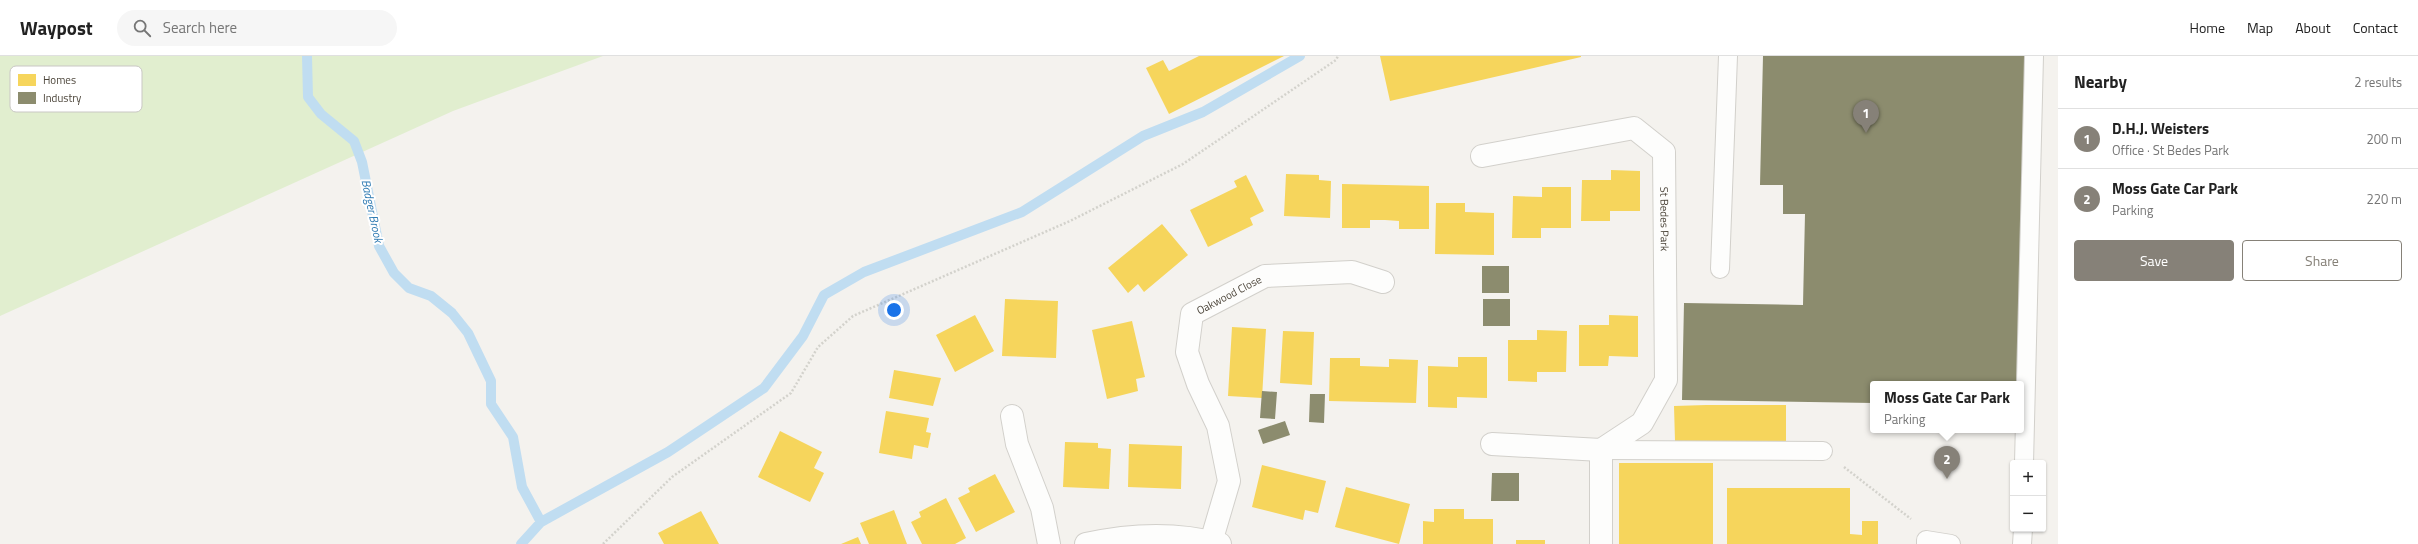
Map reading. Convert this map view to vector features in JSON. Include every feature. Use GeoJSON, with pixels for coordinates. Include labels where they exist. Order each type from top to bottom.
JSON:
{"type":"FeatureCollection","features":[{"type":"Feature","properties":{"kind":"street","name":"St Bedes Park"},"geometry":{"type":"LineString","coordinates":[[1482,156],[1634,128],[1664,152],[1666,380],[1642,423],[1601,450]]}},
{"type":"Feature","properties":{"kind":"street","name":"Oakwood Close"},"geometry":{"type":"LineString","coordinates":[[1216,543],[1230,481],[1218,426],[1198,384],[1187,352],[1192,314],[1265,276],[1352,272],[1383,282]]}},
{"type":"Feature","properties":{"kind":"street"},"geometry":{"type":"LineString","coordinates":[[1012,416],[1017,444],[1042,508],[1050,544]]}},
{"type":"Feature","properties":{"kind":"street"},"geometry":{"type":"LineString","coordinates":[[1492,444],[1601,450],[1601,544]]}},
{"type":"Feature","properties":{"kind":"street"},"geometry":{"type":"LineString","coordinates":[[1086,544],[1161,535],[1216,543]]}},
{"type":"Feature","properties":{"kind":"lane"},"geometry":{"type":"LineString","coordinates":[[1720,269],[1728,56]]}},
{"type":"Feature","properties":{"kind":"lane"},"geometry":{"type":"LineString","coordinates":[[2024,460],[2034,56]]}},
{"type":"Feature","properties":{"kind":"lane"},"geometry":{"type":"LineString","coordinates":[[1601,450],[1823,451]]}},
{"type":"Feature","properties":{"kind":"lane"},"geometry":{"type":"LineString","coordinates":[[2022,544],[2023,532]]}},
{"type":"Feature","properties":{"kind":"lane"},"geometry":{"type":"LineString","coordinates":[[1926,542],[1951,544]]}},
{"type":"Feature","properties":{"kind":"path"},"geometry":{"type":"LineString","coordinates":[[603,544],[672,476],[791,393],[818,347],[853,316],[1070,221],[1183,164],[1336,60],[1338,56]]}},
{"type":"Feature","properties":{"kind":"path"},"geometry":{"type":"LineString","coordinates":[[1823,451],[1914,522],[1926,542]]}},
{"type":"Feature","properties":{"kind":"green space"},"geometry":{"type":"Polygon","coordinates":[[[0,56],[603,56],[453,111],[0,316],[0,56]]]}},
{"type":"Feature","properties":{"kind":"building: Homes"},"geometry":{"type":"Polygon","coordinates":[[[1199,56],[1284,56],[1169,114],[1146,68],[1163,60],[1169,71],[1199,56]]]}},
{"type":"Feature","properties":{"kind":"building: Homes"},"geometry":{"type":"Polygon","coordinates":[[[1380,56],[1581,56],[1581,57],[1390,101],[1380,56]]]}},
{"type":"Feature","properties":{"kind":"building: Homes"},"geometry":{"type":"Polygon","coordinates":[[[1611,170],[1640,171],[1640,211],[1610,211],[1610,221],[1581,221],[1582,180],[1611,180],[1611,170]]]}},
{"type":"Feature","properties":{"kind":"building: Homes"},"geometry":{"type":"Polygon","coordinates":[[[1286,174],[1319,175],[1319,180],[1331,181],[1330,218],[1284,216],[1286,174]]]}},
{"type":"Feature","properties":{"kind":"building: Homes"},"geometry":{"type":"Polygon","coordinates":[[[1246,175],[1264,211],[1250,218],[1253,225],[1208,247],[1190,210],[1237,187],[1234,181],[1246,175]]]}},
{"type":"Feature","properties":{"kind":"building: Homes"},"geometry":{"type":"Polygon","coordinates":[[[1342,184],[1429,186],[1429,229],[1399,229],[1399,221],[1385,220],[1370,220],[1370,228],[1342,228],[1342,184]]]}},
{"type":"Feature","properties":{"kind":"building: Homes"},"geometry":{"type":"Polygon","coordinates":[[[1542,187],[1571,187],[1571,228],[1541,228],[1541,238],[1512,238],[1513,196],[1542,197],[1542,187]]]}},
{"type":"Feature","properties":{"kind":"building: Homes"},"geometry":{"type":"Polygon","coordinates":[[[1436,203],[1465,203],[1465,212],[1494,213],[1494,255],[1435,254],[1436,203]]]}},
{"type":"Feature","properties":{"kind":"building: Homes"},"geometry":{"type":"Polygon","coordinates":[[[1162,224],[1188,255],[1144,292],[1138,284],[1128,293],[1108,268],[1162,224]]]}},
{"type":"Feature","properties":{"kind":"building: Homes"},"geometry":{"type":"Polygon","coordinates":[[[1005,299],[1058,301],[1056,358],[1002,356],[1005,299]]]}},
{"type":"Feature","properties":{"kind":"building: Homes"},"geometry":{"type":"Polygon","coordinates":[[[975,315],[994,351],[955,372],[936,335],[975,315]]]}},
{"type":"Feature","properties":{"kind":"building: Homes"},"geometry":{"type":"Polygon","coordinates":[[[1609,315],[1638,316],[1638,357],[1609,356],[1608,366],[1579,366],[1579,325],[1609,325],[1609,315]]]}},
{"type":"Feature","properties":{"kind":"building: Homes"},"geometry":{"type":"Polygon","coordinates":[[[1132,321],[1145,377],[1136,379],[1138,391],[1107,399],[1092,330],[1132,321]]]}},
{"type":"Feature","properties":{"kind":"building: Homes"},"geometry":{"type":"Polygon","coordinates":[[[1232,327],[1266,329],[1262,398],[1228,396],[1232,327]]]}},
{"type":"Feature","properties":{"kind":"building: Homes"},"geometry":{"type":"Polygon","coordinates":[[[1537,330],[1567,331],[1566,372],[1537,372],[1537,382],[1508,381],[1508,340],[1537,340],[1537,330]]]}},
{"type":"Feature","properties":{"kind":"building: Homes"},"geometry":{"type":"Polygon","coordinates":[[[1283,331],[1314,332],[1312,385],[1280,383],[1283,331]]]}},
{"type":"Feature","properties":{"kind":"building: Homes"},"geometry":{"type":"Polygon","coordinates":[[[1458,357],[1487,357],[1487,398],[1457,397],[1457,408],[1428,407],[1428,366],[1458,367],[1458,357]]]}},
{"type":"Feature","properties":{"kind":"building: Homes"},"geometry":{"type":"Polygon","coordinates":[[[1330,358],[1360,358],[1360,366],[1389,367],[1389,359],[1418,360],[1416,403],[1329,401],[1330,358]]]}},
{"type":"Feature","properties":{"kind":"building: Homes"},"geometry":{"type":"Polygon","coordinates":[[[894,370],[941,378],[933,406],[889,398],[894,370]]]}},
{"type":"Feature","properties":{"kind":"building: Homes"},"geometry":{"type":"Polygon","coordinates":[[[1786,405],[1786,441],[1675,441],[1674,406],[1786,405]]]}},
{"type":"Feature","properties":{"kind":"building: Homes"},"geometry":{"type":"Polygon","coordinates":[[[886,411],[929,418],[926,432],[931,433],[928,448],[914,445],[912,459],[879,453],[886,411]]]}},
{"type":"Feature","properties":{"kind":"building: Homes"},"geometry":{"type":"Polygon","coordinates":[[[780,431],[822,452],[814,468],[824,473],[810,502],[758,477],[780,431]]]}},
{"type":"Feature","properties":{"kind":"building: Homes"},"geometry":{"type":"Polygon","coordinates":[[[1065,442],[1098,443],[1098,448],[1111,449],[1109,489],[1063,487],[1065,442]]]}},
{"type":"Feature","properties":{"kind":"building: Homes"},"geometry":{"type":"Polygon","coordinates":[[[1129,444],[1182,446],[1181,489],[1128,487],[1129,444]]]}},
{"type":"Feature","properties":{"kind":"building: Homes"},"geometry":{"type":"Polygon","coordinates":[[[1619,463],[1713,463],[1713,544],[1619,544],[1619,463]]]}},
{"type":"Feature","properties":{"kind":"building: Homes"},"geometry":{"type":"Polygon","coordinates":[[[1262,465],[1326,481],[1318,513],[1305,510],[1303,520],[1252,507],[1262,465]]]}},
{"type":"Feature","properties":{"kind":"building: Homes"},"geometry":{"type":"Polygon","coordinates":[[[995,474],[1015,512],[976,532],[958,498],[970,492],[968,488],[995,474]]]}},
{"type":"Feature","properties":{"kind":"building: Homes"},"geometry":{"type":"Polygon","coordinates":[[[1346,487],[1410,504],[1399,544],[1335,527],[1346,487]]]}},
{"type":"Feature","properties":{"kind":"building: Homes"},"geometry":{"type":"Polygon","coordinates":[[[1727,488],[1850,488],[1850,534],[1862,535],[1862,521],[1878,521],[1878,544],[1727,544],[1727,488]]]}},
{"type":"Feature","properties":{"kind":"building: Homes"},"geometry":{"type":"Polygon","coordinates":[[[946,498],[966,538],[955,544],[922,544],[911,522],[921,517],[919,512],[946,498]]]}},
{"type":"Feature","properties":{"kind":"building: Homes"},"geometry":{"type":"Polygon","coordinates":[[[1434,509],[1464,509],[1464,519],[1493,519],[1493,544],[1423,544],[1423,521],[1434,522],[1434,509]]]}},
{"type":"Feature","properties":{"kind":"building: Homes"},"geometry":{"type":"Polygon","coordinates":[[[894,510],[907,544],[869,544],[860,523],[894,510]]]}},
{"type":"Feature","properties":{"kind":"building: Homes"},"geometry":{"type":"Polygon","coordinates":[[[701,511],[719,544],[664,544],[658,533],[701,511]]]}},
{"type":"Feature","properties":{"kind":"building: Homes"},"geometry":{"type":"Polygon","coordinates":[[[858,537],[861,544],[841,544],[858,537]]]}},
{"type":"Feature","properties":{"kind":"building: Homes"},"geometry":{"type":"Polygon","coordinates":[[[1516,540],[1545,540],[1545,544],[1516,544],[1516,540]]]}},
{"type":"Feature","properties":{"kind":"building: Industry"},"geometry":{"type":"Polygon","coordinates":[[[1763,56],[2025,56],[2019,381],[1870,381],[1870,403],[1682,400],[1684,303],[1803,305],[1805,214],[1783,214],[1783,185],[1760,185],[1763,56]]]}},
{"type":"Feature","properties":{"kind":"building: Industry"},"geometry":{"type":"Polygon","coordinates":[[[1482,266],[1509,266],[1509,293],[1482,293],[1482,266]]]}},
{"type":"Feature","properties":{"kind":"building: Industry"},"geometry":{"type":"Polygon","coordinates":[[[1483,299],[1510,299],[1510,326],[1483,326],[1483,299]]]}},
{"type":"Feature","properties":{"kind":"building: Industry"},"geometry":{"type":"Polygon","coordinates":[[[1262,391],[1277,392],[1275,419],[1260,418],[1262,391]]]}},
{"type":"Feature","properties":{"kind":"building: Industry"},"geometry":{"type":"Polygon","coordinates":[[[1310,394],[1325,394],[1324,423],[1309,422],[1310,394]]]}},
{"type":"Feature","properties":{"kind":"building: Industry"},"geometry":{"type":"Polygon","coordinates":[[[1285,421],[1290,435],[1263,444],[1258,430],[1285,421]]]}},
{"type":"Feature","properties":{"kind":"building: Industry"},"geometry":{"type":"Polygon","coordinates":[[[1492,473],[1519,473],[1519,501],[1491,501],[1492,473]]]}},
{"type":"Feature","properties":{"kind":"waterway","name":"Badger Brook"},"geometry":{"type":"LineString","coordinates":[[307,56],[308,97],[321,114],[354,141],[362,162],[379,246],[394,273],[409,288],[431,296],[452,313],[468,333],[491,381],[491,404],[513,437],[522,487],[541,522]]}},
{"type":"Feature","properties":{"kind":"waterway"},"geometry":{"type":"LineString","coordinates":[[521,544],[541,522],[668,452],[764,388],[803,336],[824,295],[864,272],[1022,212],[1143,136],[1203,112],[1300,56]]}},
{"type":"Feature","properties":{"kind":"place","name":"D.H.J. Weisters"},"geometry":{"type":"Point","coordinates":[1866,133]}},
{"type":"Feature","properties":{"kind":"place","name":"Moss Gate Car Park"},"geometry":{"type":"Point","coordinates":[1947,479]}}]}
